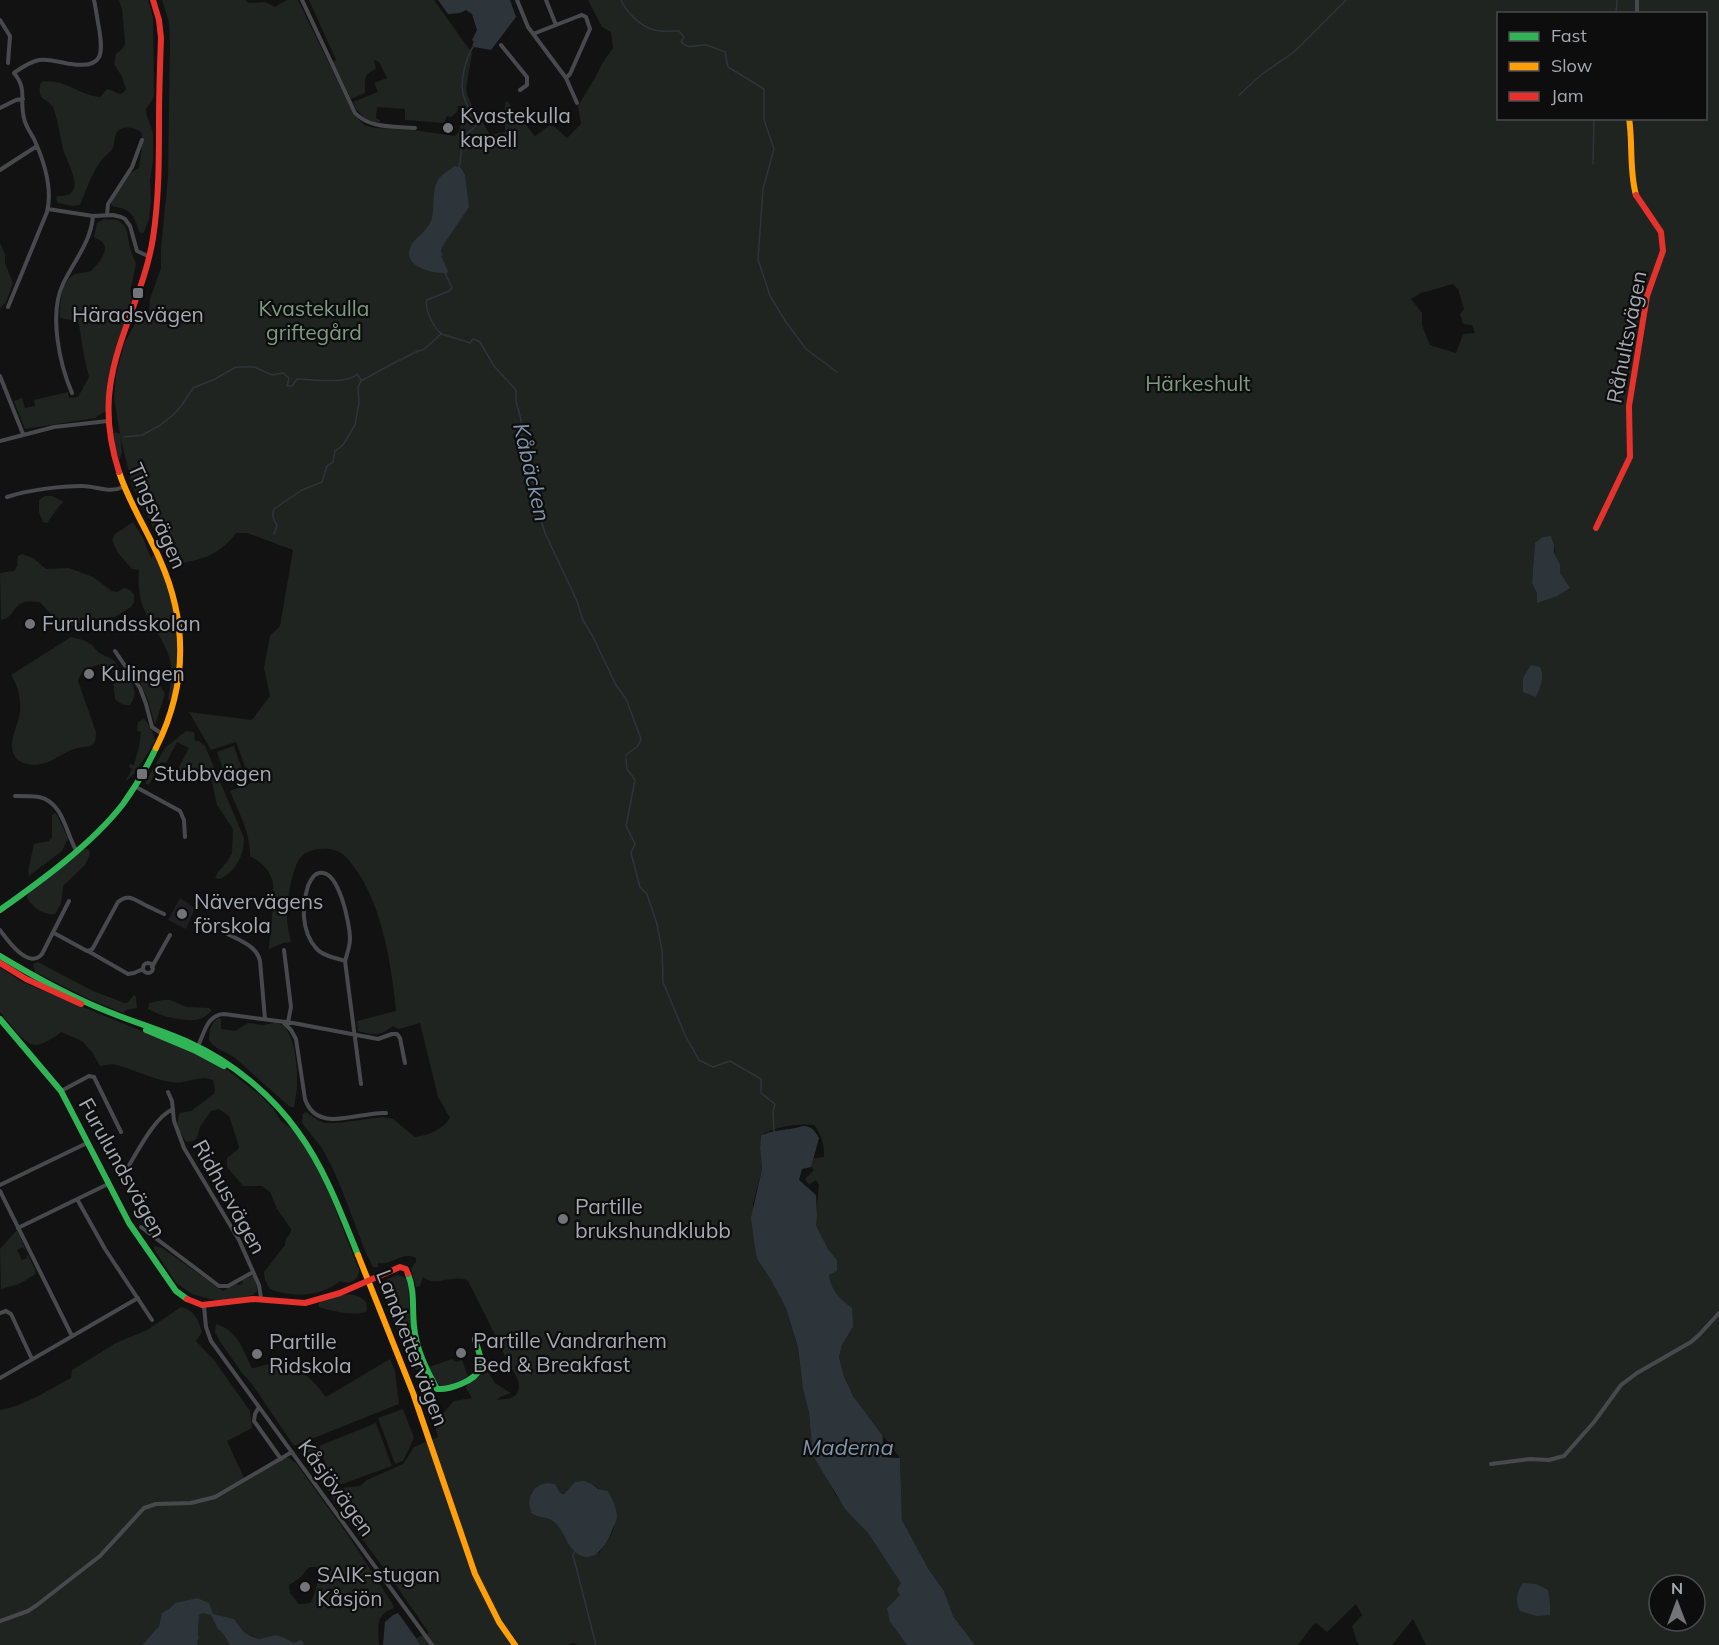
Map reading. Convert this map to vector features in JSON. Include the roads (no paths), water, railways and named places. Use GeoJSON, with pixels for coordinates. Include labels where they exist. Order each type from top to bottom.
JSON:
{"type":"FeatureCollection","features":[{"type":"Feature","properties":{"kind":"street"},"geometry":{"type":"LineString","coordinates":[[8,307],[48,209],[49,186],[37,146],[23,117],[22,85],[14,73],[39,60],[76,65],[97,60],[102,49],[93,0]]}},
{"type":"Feature","properties":{"kind":"street","name":"Tingsvägen"},"geometry":{"type":"LineString","coordinates":[[0,910],[76,851],[101,829],[123,804],[136,787],[163,734],[180,676],[180,623],[173,593],[163,567],[123,487],[113,455],[108,421],[113,366],[150,257],[158,198],[160,27],[153,0]]}},
{"type":"Feature","properties":{"kind":"street"},"geometry":{"type":"LineString","coordinates":[[302,0],[355,112],[372,123],[415,128]]}},
{"type":"Feature","properties":{"kind":"street"},"geometry":{"type":"LineString","coordinates":[[517,0],[532,34],[566,78],[577,102]]}},
{"type":"Feature","properties":{"kind":"street"},"geometry":{"type":"LineString","coordinates":[[546,0],[556,25]]}},
{"type":"Feature","properties":{"kind":"street"},"geometry":{"type":"LineString","coordinates":[[532,34],[582,15],[586,17],[590,29],[570,74],[566,78]]}},
{"type":"Feature","properties":{"kind":"street"},"geometry":{"type":"LineString","coordinates":[[1,23],[10,36],[8,63]]}},
{"type":"Feature","properties":{"kind":"street"},"geometry":{"type":"LineString","coordinates":[[501,45],[527,77],[527,85],[520,90]]}},
{"type":"Feature","properties":{"kind":"street"},"geometry":{"type":"LineString","coordinates":[[0,108],[23,99]]}},
{"type":"Feature","properties":{"kind":"street","name":"Råhultsvägen"},"geometry":{"type":"LineString","coordinates":[[1596,528],[1630,456],[1629,406],[1647,296],[1662,251],[1661,232],[1636,196],[1633,185],[1629,120]]}},
{"type":"Feature","properties":{"kind":"street"},"geometry":{"type":"LineString","coordinates":[[107,215],[108,204],[132,167],[142,140]]}},
{"type":"Feature","properties":{"kind":"street"},"geometry":{"type":"LineString","coordinates":[[0,170],[37,146]]}},
{"type":"Feature","properties":{"kind":"street"},"geometry":{"type":"LineString","coordinates":[[48,209],[93,216],[117,216],[125,219],[132,231],[137,251],[150,257]]}},
{"type":"Feature","properties":{"kind":"street"},"geometry":{"type":"LineString","coordinates":[[72,393],[58,339],[56,316],[63,284],[88,239],[93,216]]}},
{"type":"Feature","properties":{"kind":"street"},"geometry":{"type":"LineString","coordinates":[[0,376],[23,434]]}},
{"type":"Feature","properties":{"kind":"street"},"geometry":{"type":"LineString","coordinates":[[0,441],[63,425],[108,421]]}},
{"type":"Feature","properties":{"kind":"street"},"geometry":{"type":"LineString","coordinates":[[7,497],[65,487],[83,486],[112,491],[123,487]]}},
{"type":"Feature","properties":{"kind":"street"},"geometry":{"type":"LineString","coordinates":[[115,651],[140,688],[152,727],[163,734]]}},
{"type":"Feature","properties":{"kind":"street"},"geometry":{"type":"LineString","coordinates":[[136,787],[180,811],[184,820],[185,837]]}},
{"type":"Feature","properties":{"kind":"street"},"geometry":{"type":"LineString","coordinates":[[15,796],[40,797],[51,803],[60,814],[76,851]]}},
{"type":"Feature","properties":{"kind":"street"},"geometry":{"type":"LineString","coordinates":[[345,961],[316,949],[307,929],[304,912],[305,898],[310,882],[314,875],[319,873],[327,874],[331,878],[348,916],[350,943],[345,961],[361,1084]]}},
{"type":"Feature","properties":{"kind":"street"},"geometry":{"type":"LineString","coordinates":[[89,951],[118,902],[123,898],[134,898],[164,914]]}},
{"type":"Feature","properties":{"kind":"street"},"geometry":{"type":"LineString","coordinates":[[0,930],[26,957],[33,960],[40,957],[69,901]]}},
{"type":"Feature","properties":{"kind":"street"},"geometry":{"type":"LineString","coordinates":[[222,931],[257,952],[265,1019]]}},
{"type":"Feature","properties":{"kind":"street"},"geometry":{"type":"LineString","coordinates":[[54,933],[128,974],[134,974],[143,969],[146,963],[152,967],[170,935]]}},
{"type":"Feature","properties":{"kind":"street"},"geometry":{"type":"LineString","coordinates":[[284,950],[291,1007],[285,1022]]}},
{"type":"Feature","properties":{"kind":"street","name":"Landvettervägen"},"geometry":{"type":"LineString","coordinates":[[0,956],[61,991],[197,1049],[228,1065],[280,1109],[310,1148],[328,1180],[412,1390],[474,1573],[500,1624],[516,1645]]}},
{"type":"Feature","properties":{"kind":"street","name":"Landvettervägen"},"geometry":{"type":"LineString","coordinates":[[0,963],[26,979],[68,998],[197,1049]]}},
{"type":"Feature","properties":{"kind":"street"},"geometry":{"type":"LineString","coordinates":[[197,1049],[211,1019],[217,1014],[224,1014],[285,1022],[378,1039],[398,1034],[405,1063]]}},
{"type":"Feature","properties":{"kind":"street","name":"Furulundsvägen"},"geometry":{"type":"LineString","coordinates":[[0,1019],[61,1091],[129,1223],[176,1291],[192,1303],[204,1306]]}},
{"type":"Feature","properties":{"kind":"street"},"geometry":{"type":"LineString","coordinates":[[285,1022],[296,1039],[304,1099],[314,1113],[331,1120],[386,1113]]}},
{"type":"Feature","properties":{"kind":"street"},"geometry":{"type":"LineString","coordinates":[[61,1091],[89,1076],[94,1077],[121,1132]]}},
{"type":"Feature","properties":{"kind":"street","name":"Ridhusvägen"},"geometry":{"type":"LineString","coordinates":[[168,1092],[174,1121],[187,1155],[239,1240],[261,1289],[261,1298]]}},
{"type":"Feature","properties":{"kind":"street"},"geometry":{"type":"LineString","coordinates":[[125,1172],[156,1122],[172,1109]]}},
{"type":"Feature","properties":{"kind":"street"},"geometry":{"type":"LineString","coordinates":[[0,1185],[87,1143]]}},
{"type":"Feature","properties":{"kind":"street"},"geometry":{"type":"LineString","coordinates":[[18,1228],[108,1184]]}},
{"type":"Feature","properties":{"kind":"street"},"geometry":{"type":"LineString","coordinates":[[0,1191],[72,1336]]}},
{"type":"Feature","properties":{"kind":"street"},"geometry":{"type":"LineString","coordinates":[[77,1199],[105,1248],[152,1320]]}},
{"type":"Feature","properties":{"kind":"street"},"geometry":{"type":"LineString","coordinates":[[141,1227],[219,1286],[228,1286],[253,1272]]}},
{"type":"Feature","properties":{"kind":"street"},"geometry":{"type":"LineString","coordinates":[[204,1306],[261,1298],[297,1303],[311,1302],[400,1267],[406,1269],[413,1287],[413,1322],[417,1346],[431,1378],[440,1390],[468,1380],[479,1371],[481,1362],[475,1339]]}},
{"type":"Feature","properties":{"kind":"street"},"geometry":{"type":"LineString","coordinates":[[0,1378],[138,1298]]}},
{"type":"Feature","properties":{"kind":"street","name":"Kåsjövägen"},"geometry":{"type":"LineString","coordinates":[[204,1306],[206,1327],[211,1341],[432,1645]]}},
{"type":"Feature","properties":{"kind":"street"},"geometry":{"type":"LineString","coordinates":[[0,1313],[6,1311],[11,1314],[32,1359]]}},
{"type":"Feature","properties":{"kind":"street"},"geometry":{"type":"LineString","coordinates":[[1491,1464],[1549,1460],[1564,1456],[1594,1422],[1621,1385],[1637,1373],[1691,1342],[1719,1313]]}},
{"type":"Feature","properties":{"kind":"street","name":"Kåsjövägen"},"geometry":{"type":"LineString","coordinates":[[259,1407],[254,1421],[281,1459]]}},
{"type":"Feature","properties":{"kind":"street"},"geometry":{"type":"LineString","coordinates":[[0,1621],[28,1611],[100,1556],[144,1508],[156,1504],[191,1503],[214,1497],[292,1452]]}},
{"type":"Feature","properties":{"kind":"water"},"geometry":{"type":"Polygon","coordinates":[[[438,0],[510,0],[516,17],[491,50],[474,47],[472,40],[477,30],[472,14],[466,10],[448,14],[438,0]]]}},
{"type":"Feature","properties":{"kind":"water"},"geometry":{"type":"Polygon","coordinates":[[[455,166],[461,168],[465,175],[469,207],[442,247],[443,255],[441,256],[447,273],[433,272],[413,263],[409,252],[412,244],[432,218],[437,181],[455,166]]]}},
{"type":"Feature","properties":{"kind":"water"},"geometry":{"type":"Polygon","coordinates":[[[1551,536],[1554,552],[1560,565],[1560,573],[1570,588],[1557,596],[1537,603],[1537,594],[1532,583],[1535,543],[1543,537],[1551,536]]]}},
{"type":"Feature","properties":{"kind":"water"},"geometry":{"type":"Polygon","coordinates":[[[1531,665],[1540,667],[1542,675],[1536,697],[1523,692],[1523,678],[1531,665]]]}},
{"type":"Feature","properties":{"kind":"water","name":"Maderna"},"geometry":{"type":"Polygon","coordinates":[[[803,1126],[813,1129],[819,1138],[811,1167],[802,1169],[799,1180],[816,1195],[816,1226],[828,1249],[837,1260],[837,1271],[829,1275],[832,1286],[840,1298],[852,1308],[853,1327],[842,1345],[839,1357],[844,1376],[853,1396],[883,1436],[882,1457],[900,1458],[902,1520],[929,1570],[944,1591],[953,1616],[975,1645],[907,1645],[890,1622],[887,1608],[900,1595],[897,1590],[901,1583],[868,1533],[845,1509],[815,1459],[798,1348],[786,1308],[757,1259],[751,1218],[762,1169],[761,1135],[803,1126]]]}},
{"type":"Feature","properties":{"kind":"water"},"geometry":{"type":"Polygon","coordinates":[[[584,1481],[598,1489],[608,1491],[617,1517],[605,1544],[589,1557],[577,1553],[570,1546],[560,1528],[552,1521],[531,1513],[529,1503],[534,1490],[541,1485],[555,1484],[560,1493],[564,1494],[575,1482],[584,1481]]]}},
{"type":"Feature","properties":{"kind":"water"},"geometry":{"type":"Polygon","coordinates":[[[1523,1583],[1536,1584],[1548,1590],[1550,1615],[1537,1616],[1520,1611],[1517,1596],[1523,1583]]]}},
{"type":"Feature","properties":{"kind":"water"},"geometry":{"type":"Polygon","coordinates":[[[197,1598],[209,1603],[213,1614],[234,1619],[244,1632],[251,1636],[259,1639],[276,1635],[294,1643],[301,1640],[304,1645],[230,1645],[211,1615],[203,1613],[199,1615],[198,1645],[142,1645],[159,1626],[162,1613],[175,1603],[197,1598]]]}},
{"type":"Feature","properties":{"kind":"water"},"geometry":{"type":"Polygon","coordinates":[[[398,1613],[420,1645],[383,1645],[385,1622],[398,1613]]]}},
{"type":"Feature","properties":{"kind":"waterway"},"geometry":{"type":"LineString","coordinates":[[621,0],[634,18],[649,28],[660,31],[679,31],[684,37],[681,42],[687,46],[705,45],[725,52],[728,67],[764,89],[764,120],[774,149],[763,189],[758,259],[770,296],[786,322],[806,349],[837,372]]}},
{"type":"Feature","properties":{"kind":"waterway"},"geometry":{"type":"LineString","coordinates":[[1239,95],[1262,74],[1294,52],[1346,0]]}},
{"type":"Feature","properties":{"kind":"waterway"},"geometry":{"type":"LineString","coordinates":[[1616,12],[1617,0]]}},
{"type":"Feature","properties":{"kind":"waterway"},"geometry":{"type":"LineString","coordinates":[[459,167],[464,138],[477,124],[465,101],[462,88],[464,69],[473,47]]}},
{"type":"Feature","properties":{"kind":"waterway"},"geometry":{"type":"LineString","coordinates":[[1593,164],[1594,120]]}},
{"type":"Feature","properties":{"kind":"waterway","name":"Kåbäcken"},"geometry":{"type":"LineString","coordinates":[[445,273],[452,288],[427,300],[428,313],[442,334],[470,343],[473,339],[480,342],[494,366],[516,390],[516,401],[521,420],[521,442],[532,480],[539,495],[545,533],[577,601],[582,618],[616,685],[626,699],[641,739],[638,746],[626,755]]}},
{"type":"Feature","properties":{"kind":"waterway"},"geometry":{"type":"LineString","coordinates":[[274,534],[277,526],[273,516],[274,509],[302,490],[322,482],[327,466],[333,462],[335,451],[343,445],[355,425],[359,403],[358,387],[361,381],[423,350],[441,334]]}},
{"type":"Feature","properties":{"kind":"waterway"},"geometry":{"type":"LineString","coordinates":[[124,437],[142,435],[159,426],[182,405],[193,388],[236,367],[254,367],[272,375],[283,373],[289,378],[287,386],[292,386],[297,379],[338,380],[357,374],[361,380]]}},
{"type":"Feature","properties":{"kind":"waterway"},"geometry":{"type":"LineString","coordinates":[[626,759],[627,769],[635,780],[626,826],[635,844],[631,853],[640,887],[647,894],[657,924],[662,950],[663,982],[685,1035],[699,1060],[713,1067],[730,1061],[761,1079],[761,1093],[775,1104],[774,1131]]}},
{"type":"Feature","properties":{"kind":"waterway"},"geometry":{"type":"LineString","coordinates":[[575,1551],[573,1555],[596,1645]]}},
{"type":"Feature","properties":{"kind":"place","name":"Kvastekulla kapell"},"geometry":{"type":"Point","coordinates":[448,128]}},
{"type":"Feature","properties":{"kind":"place","name":"Häradsvägen"},"geometry":{"type":"Point","coordinates":[138,293]}},
{"type":"Feature","properties":{"kind":"place","name":"Furulundsskolan"},"geometry":{"type":"Point","coordinates":[30,624]}},
{"type":"Feature","properties":{"kind":"place","name":"Kulingen"},"geometry":{"type":"Point","coordinates":[89,674]}},
{"type":"Feature","properties":{"kind":"place","name":"Stubbvägen"},"geometry":{"type":"Point","coordinates":[142,774]}},
{"type":"Feature","properties":{"kind":"place","name":"Nävervägens förskola"},"geometry":{"type":"Point","coordinates":[182,914]}},
{"type":"Feature","properties":{"kind":"place","name":"Partille brukshundklubb"},"geometry":{"type":"Point","coordinates":[563,1219]}},
{"type":"Feature","properties":{"kind":"place","name":"Partille Vandrarhem Bed & Breakfast"},"geometry":{"type":"Point","coordinates":[461,1353]}},
{"type":"Feature","properties":{"kind":"place","name":"Partille Ridskola"},"geometry":{"type":"Point","coordinates":[257,1354]}},
{"type":"Feature","properties":{"kind":"place","name":"SAIK-stugan Kåsjön"},"geometry":{"type":"Point","coordinates":[305,1587]}},
{"type":"Feature","properties":{"kind":"park label","name":"Kvastekulla griftegård"},"geometry":{"type":"Point","coordinates":[314,321]}},
{"type":"Feature","properties":{"kind":"park label","name":"Härkeshult"},"geometry":{"type":"Point","coordinates":[1198,384]}}]}
